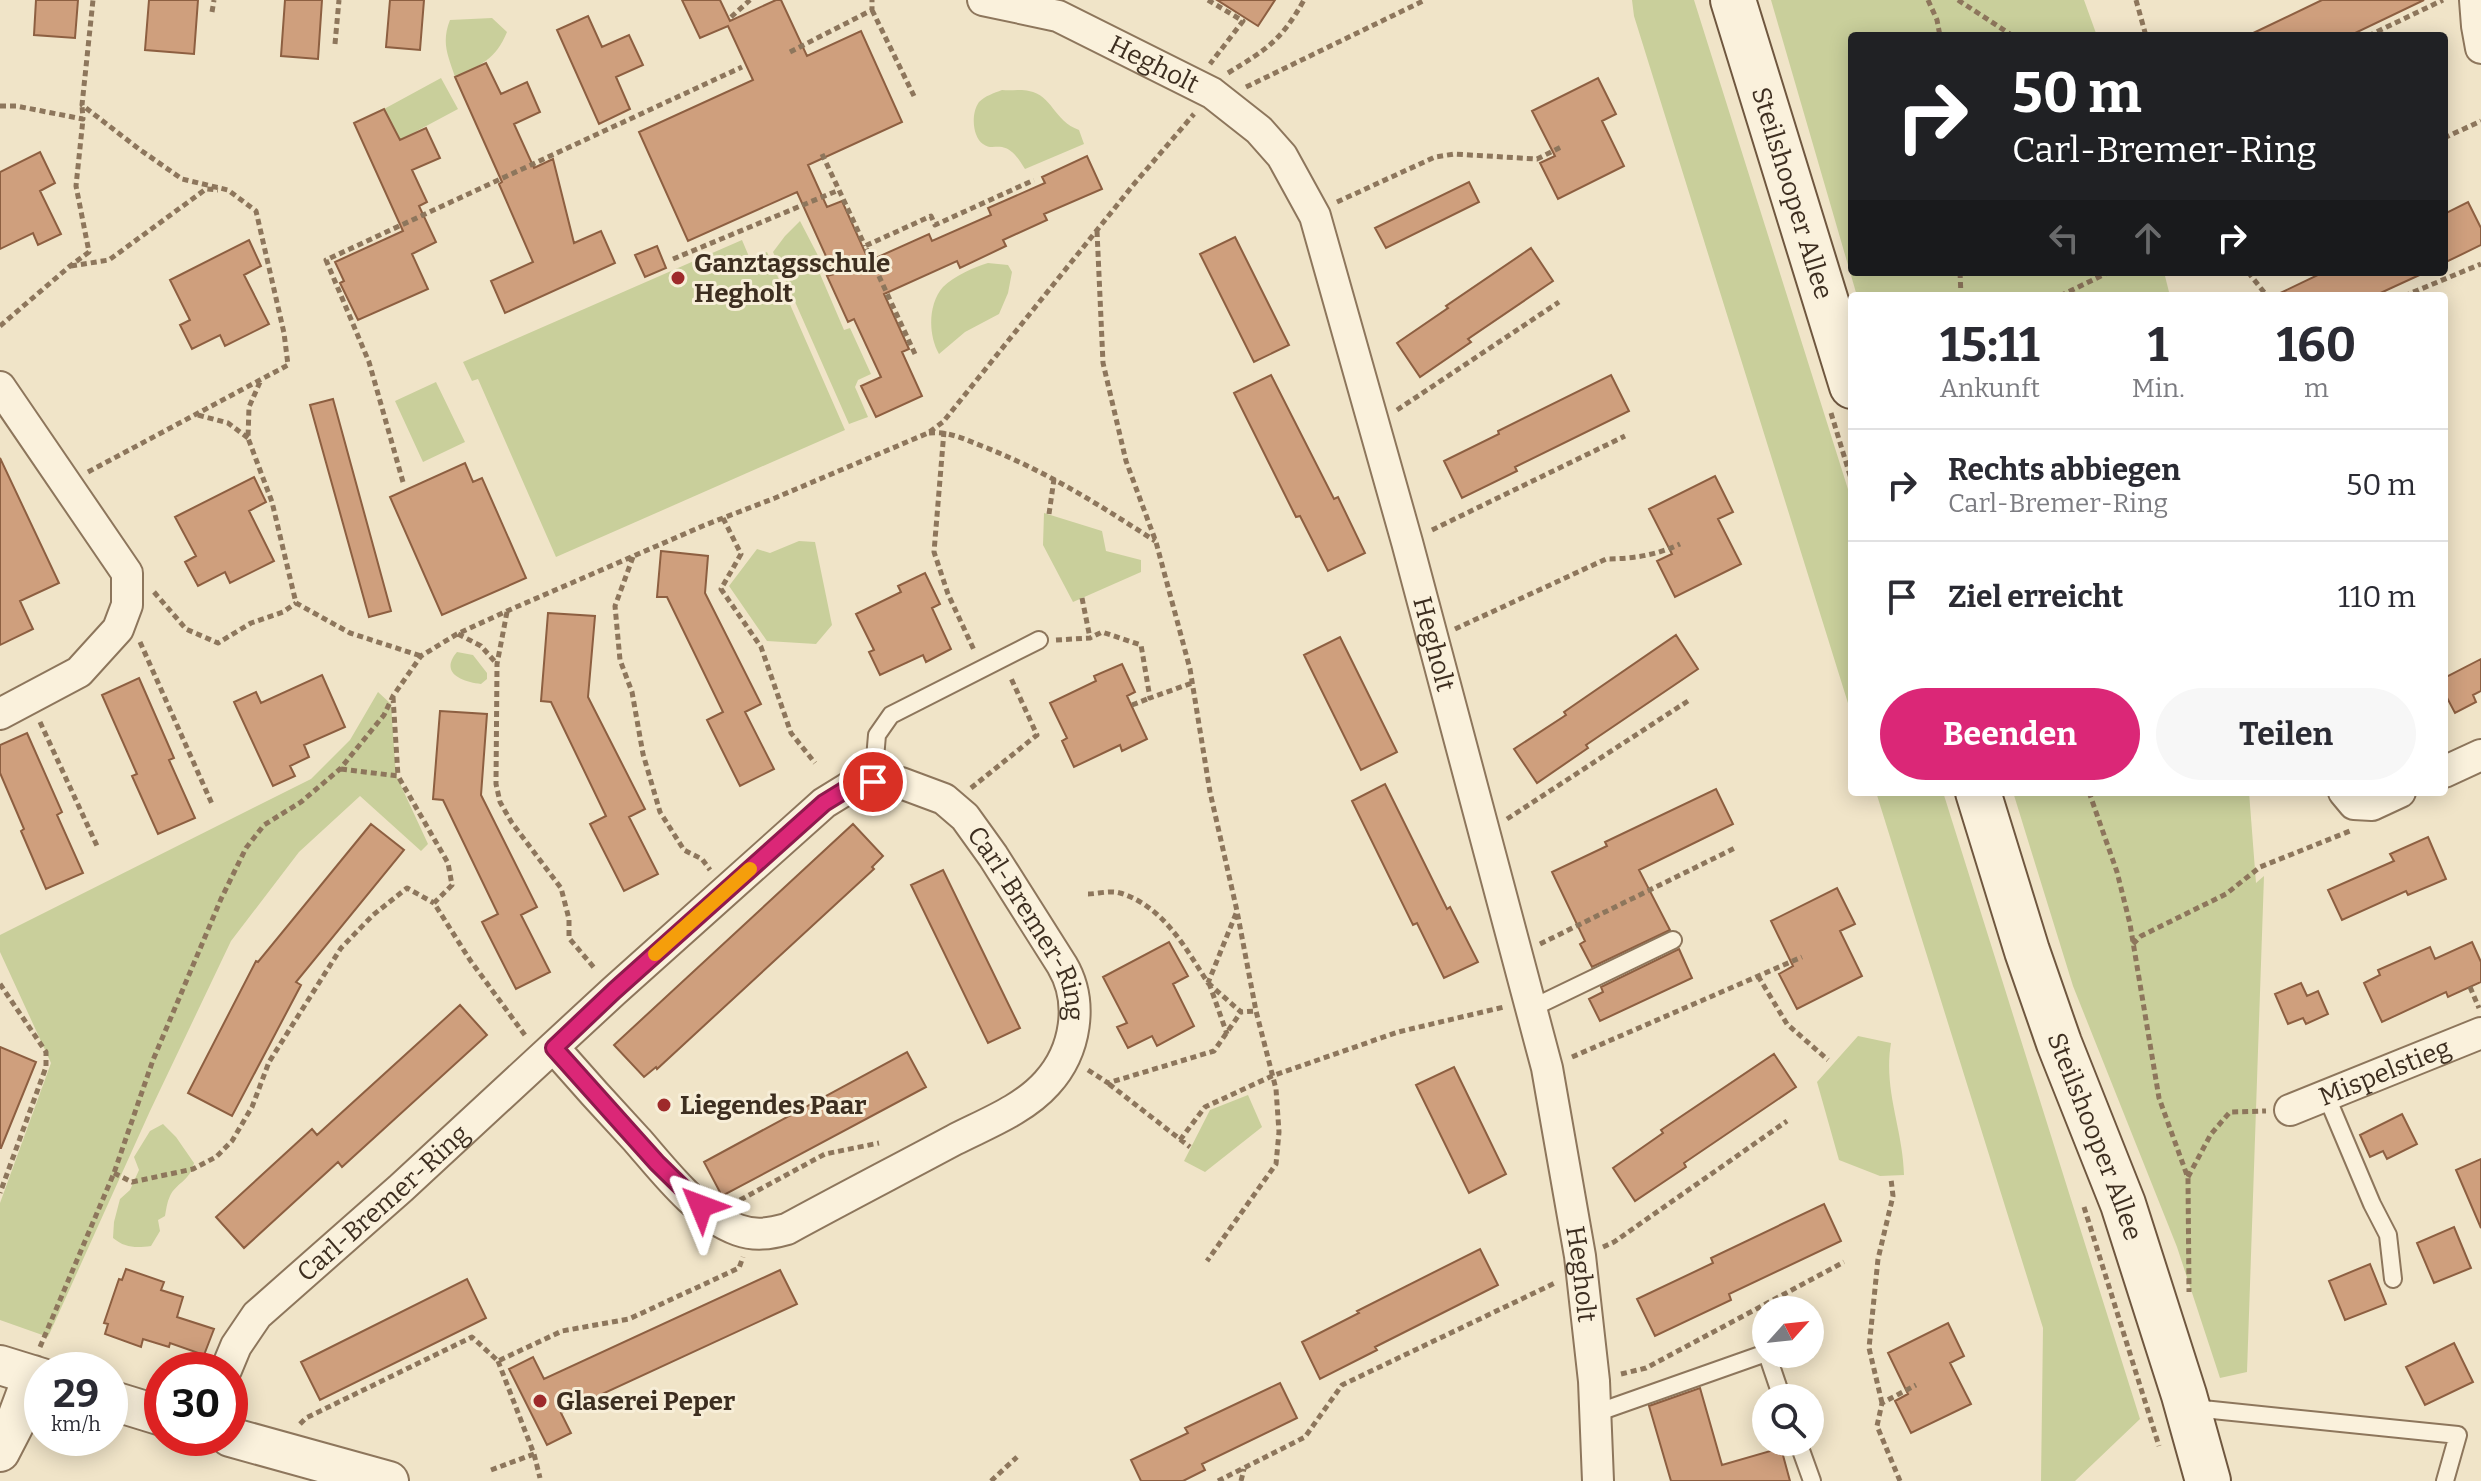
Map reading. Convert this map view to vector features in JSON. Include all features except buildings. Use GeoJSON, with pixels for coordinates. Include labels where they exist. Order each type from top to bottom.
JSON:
{"type":"FeatureCollection","features":[{"type":"Feature","properties":{"kind":"main road","name":"Steilshooper Allee"},"geometry":{"type":"LineString","coordinates":[[1733,0],[1848,373]]}},
{"type":"Feature","properties":{"kind":"main road","name":"Steilshooper Allee"},"geometry":{"type":"LineString","coordinates":[[1979,796],[2059,1043],[2123,1204],[2208,1481]]}},
{"type":"Feature","properties":{"kind":"street","name":"Hegholt"},"geometry":{"type":"LineString","coordinates":[[983,0],[1058,16],[1212,93],[1259,130],[1282,156],[1315,216],[1521,1007],[1547,1068],[1580,1256],[1596,1413],[1598,1481]]}},
{"type":"Feature","properties":{"kind":"street"},"geometry":{"type":"LineString","coordinates":[[2475,0],[2481,48]]}},
{"type":"Feature","properties":{"kind":"street"},"geometry":{"type":"LineString","coordinates":[[0,387],[127,573],[127,605],[118,629],[79,672],[0,714]]}},
{"type":"Feature","properties":{"kind":"street"},"geometry":{"type":"LineString","coordinates":[[2448,770],[2481,755]]}},
{"type":"Feature","properties":{"kind":"street","name":"Carl-Bremer-Ring"},"geometry":{"type":"LineString","coordinates":[[235,1352],[257,1315],[401,1188],[614,991],[725,891],[832,797],[850,787],[873,782],[901,783],[953,805],[993,856],[1069,976],[1075,1000],[1074,1027],[1053,1076],[1021,1106],[787,1229],[762,1235],[721,1222],[687,1193],[548,1053]]}},
{"type":"Feature","properties":{"kind":"street"},"geometry":{"type":"LineString","coordinates":[[2347,796],[2354,804],[2372,805],[2391,796]]}},
{"type":"Feature","properties":{"kind":"street","name":"Mispelstieg"},"geometry":{"type":"LineString","coordinates":[[2290,1110],[2481,1033]]}},
{"type":"Feature","properties":{"kind":"street"},"geometry":{"type":"LineString","coordinates":[[0,1452],[15,1423],[24,1385]]}},
{"type":"Feature","properties":{"kind":"street"},"geometry":{"type":"LineString","coordinates":[[248,1442],[389,1481]]}},
{"type":"Feature","properties":{"kind":"lane"},"geometry":{"type":"LineString","coordinates":[[873,782],[877,735],[891,715],[1039,640]]}},
{"type":"Feature","properties":{"kind":"lane"},"geometry":{"type":"LineString","coordinates":[[1521,1007],[1673,940]]}},
{"type":"Feature","properties":{"kind":"lane"},"geometry":{"type":"LineString","coordinates":[[2326,1095],[2388,1235],[2393,1279]]}},
{"type":"Feature","properties":{"kind":"lane"},"geometry":{"type":"LineString","coordinates":[[1596,1413],[1752,1359]]}},
{"type":"Feature","properties":{"kind":"lane"},"geometry":{"type":"LineString","coordinates":[[2187,1407],[2458,1435],[2445,1481]]}},
{"type":"Feature","properties":{"kind":"lane"},"geometry":{"type":"LineString","coordinates":[[1803,1456],[1812,1481]]}},
{"type":"Feature","properties":{"kind":"path"},"geometry":{"type":"LineString","coordinates":[[0,326],[89,252],[76,186],[93,0]]}},
{"type":"Feature","properties":{"kind":"path"},"geometry":{"type":"LineString","coordinates":[[212,12],[214,0]]}},
{"type":"Feature","properties":{"kind":"path"},"geometry":{"type":"LineString","coordinates":[[335,44],[339,0]]}},
{"type":"Feature","properties":{"kind":"path"},"geometry":{"type":"LineString","coordinates":[[731,17],[750,0]]}},
{"type":"Feature","properties":{"kind":"path"},"geometry":{"type":"LineString","coordinates":[[872,0],[872,10],[914,96]]}},
{"type":"Feature","properties":{"kind":"path"},"geometry":{"type":"LineString","coordinates":[[1208,0],[1243,21],[1209,66]]}},
{"type":"Feature","properties":{"kind":"path"},"geometry":{"type":"LineString","coordinates":[[1224,76],[1270,47],[1289,27],[1304,0]]}},
{"type":"Feature","properties":{"kind":"path"},"geometry":{"type":"LineString","coordinates":[[1241,90],[1425,0]]}},
{"type":"Feature","properties":{"kind":"path"},"geometry":{"type":"LineString","coordinates":[[1928,0],[1939,32]]}},
{"type":"Feature","properties":{"kind":"path"},"geometry":{"type":"LineString","coordinates":[[1958,0],[2007,32]]}},
{"type":"Feature","properties":{"kind":"path"},"geometry":{"type":"LineString","coordinates":[[2136,0],[2145,32]]}},
{"type":"Feature","properties":{"kind":"path"},"geometry":{"type":"LineString","coordinates":[[2376,32],[2443,0]]}},
{"type":"Feature","properties":{"kind":"path"},"geometry":{"type":"LineString","coordinates":[[790,52],[872,10]]}},
{"type":"Feature","properties":{"kind":"path"},"geometry":{"type":"LineString","coordinates":[[403,482],[369,362],[326,260],[742,67]]}},
{"type":"Feature","properties":{"kind":"path"},"geometry":{"type":"LineString","coordinates":[[66,484],[288,365],[284,333],[256,211],[228,190],[182,179],[82,105]]}},
{"type":"Feature","properties":{"kind":"path"},"geometry":{"type":"LineString","coordinates":[[0,106],[16,106],[83,119]]}},
{"type":"Feature","properties":{"kind":"path"},"geometry":{"type":"LineString","coordinates":[[34,1352],[114,1173],[153,1060],[221,899],[246,848],[264,825],[301,802],[340,769],[384,715],[393,696],[421,656],[457,634],[507,611],[928,433],[943,422],[1195,113]]}},
{"type":"Feature","properties":{"kind":"path"},"geometry":{"type":"LineString","coordinates":[[2448,136],[2481,121]]}},
{"type":"Feature","properties":{"kind":"path"},"geometry":{"type":"LineString","coordinates":[[1332,205],[1435,157],[1454,154],[1537,159],[1563,146]]}},
{"type":"Feature","properties":{"kind":"path"},"geometry":{"type":"LineString","coordinates":[[822,154],[915,354]]}},
{"type":"Feature","properties":{"kind":"path"},"geometry":{"type":"LineString","coordinates":[[865,246],[931,216],[935,225],[1034,180]]}},
{"type":"Feature","properties":{"kind":"path"},"geometry":{"type":"LineString","coordinates":[[70,266],[109,260],[206,189],[228,190]]}},
{"type":"Feature","properties":{"kind":"path"},"geometry":{"type":"LineString","coordinates":[[673,259],[839,190]]}},
{"type":"Feature","properties":{"kind":"path"},"geometry":{"type":"LineString","coordinates":[[1097,231],[1103,363],[1126,461],[1156,542],[1192,682],[1210,792],[1256,1011],[1276,1089],[1279,1132],[1276,1164],[1207,1261]]}},
{"type":"Feature","properties":{"kind":"path"},"geometry":{"type":"LineString","coordinates":[[2414,292],[2481,264]]}},
{"type":"Feature","properties":{"kind":"path"},"geometry":{"type":"LineString","coordinates":[[2068,292],[2101,276]]}},
{"type":"Feature","properties":{"kind":"path"},"geometry":{"type":"LineString","coordinates":[[2251,276],[2264,292]]}},
{"type":"Feature","properties":{"kind":"path"},"geometry":{"type":"LineString","coordinates":[[1392,413],[1559,302]]}},
{"type":"Feature","properties":{"kind":"path"},"geometry":{"type":"LineString","coordinates":[[260,381],[249,407],[248,438],[272,502],[296,603],[350,633],[421,656]]}},
{"type":"Feature","properties":{"kind":"path"},"geometry":{"type":"LineString","coordinates":[[197,414],[228,423],[248,438]]}},
{"type":"Feature","properties":{"kind":"path"},"geometry":{"type":"LineString","coordinates":[[928,433],[944,431],[1018,461],[1083,494],[1156,542]]}},
{"type":"Feature","properties":{"kind":"path"},"geometry":{"type":"LineString","coordinates":[[944,431],[934,552],[948,594],[983,669]]}},
{"type":"Feature","properties":{"kind":"path"},"geometry":{"type":"LineString","coordinates":[[1425,533],[1625,436]]}},
{"type":"Feature","properties":{"kind":"path"},"geometry":{"type":"LineString","coordinates":[[1049,514],[1054,479]]}},
{"type":"Feature","properties":{"kind":"path"},"geometry":{"type":"LineString","coordinates":[[723,518],[741,554],[721,589],[761,647],[791,733],[815,763]]}},
{"type":"Feature","properties":{"kind":"path"},"geometry":{"type":"LineString","coordinates":[[1453,630],[1606,559],[1663,552],[1680,544]]}},
{"type":"Feature","properties":{"kind":"path"},"geometry":{"type":"LineString","coordinates":[[633,556],[615,606],[620,660],[632,692],[643,754],[660,812],[684,850],[702,859],[725,891]]}},
{"type":"Feature","properties":{"kind":"path"},"geometry":{"type":"LineString","coordinates":[[127,573],[155,594],[186,629],[218,643],[251,623],[283,612],[296,603]]}},
{"type":"Feature","properties":{"kind":"path"},"geometry":{"type":"LineString","coordinates":[[1082,598],[1090,638]]}},
{"type":"Feature","properties":{"kind":"path"},"geometry":{"type":"LineString","coordinates":[[507,611],[497,664],[496,784],[500,802],[561,888],[569,919],[569,938],[614,991]]}},
{"type":"Feature","properties":{"kind":"path"},"geometry":{"type":"LineString","coordinates":[[118,629],[141,643],[212,804]]}},
{"type":"Feature","properties":{"kind":"path"},"geometry":{"type":"LineString","coordinates":[[1039,640],[1090,638],[1102,632],[1141,645],[1150,698]]}},
{"type":"Feature","properties":{"kind":"path"},"geometry":{"type":"LineString","coordinates":[[457,634],[481,646],[497,664]]}},
{"type":"Feature","properties":{"kind":"path"},"geometry":{"type":"LineString","coordinates":[[953,805],[1037,735],[1002,659]]}},
{"type":"Feature","properties":{"kind":"path"},"geometry":{"type":"LineString","coordinates":[[1132,705],[1192,682]]}},
{"type":"Feature","properties":{"kind":"path"},"geometry":{"type":"LineString","coordinates":[[393,696],[398,776],[448,863],[452,885],[434,903]]}},
{"type":"Feature","properties":{"kind":"path"},"geometry":{"type":"LineString","coordinates":[[30,699],[98,848]]}},
{"type":"Feature","properties":{"kind":"path"},"geometry":{"type":"LineString","coordinates":[[1504,821],[1691,699]]}},
{"type":"Feature","properties":{"kind":"path"},"geometry":{"type":"LineString","coordinates":[[340,769],[398,776]]}},
{"type":"Feature","properties":{"kind":"path"},"geometry":{"type":"LineString","coordinates":[[2090,796],[2117,872],[2130,924],[2159,1098],[2188,1178],[2188,1297]]}},
{"type":"Feature","properties":{"kind":"path"},"geometry":{"type":"LineString","coordinates":[[2132,945],[2141,936],[2226,894],[2260,867],[2369,823],[2372,805]]}},
{"type":"Feature","properties":{"kind":"path"},"geometry":{"type":"LineString","coordinates":[[1538,945],[1737,847]]}},
{"type":"Feature","properties":{"kind":"path"},"geometry":{"type":"LineString","coordinates":[[114,1173],[132,1182],[193,1169],[216,1157],[232,1141],[252,1107],[269,1062],[341,948],[373,915],[407,888],[434,903],[501,1003],[548,1053]]}},
{"type":"Feature","properties":{"kind":"path"},"geometry":{"type":"LineString","coordinates":[[1088,894],[1118,892],[1157,912],[1208,983],[1227,1034]]}},
{"type":"Feature","properties":{"kind":"path"},"geometry":{"type":"LineString","coordinates":[[1208,983],[1237,911]]}},
{"type":"Feature","properties":{"kind":"path"},"geometry":{"type":"LineString","coordinates":[[1566,1059],[1802,957]]}},
{"type":"Feature","properties":{"kind":"path"},"geometry":{"type":"LineString","coordinates":[[1758,976],[1787,1024],[1828,1060]]}},
{"type":"Feature","properties":{"kind":"path"},"geometry":{"type":"LineString","coordinates":[[1208,983],[1241,1012],[1256,1011]]}},
{"type":"Feature","properties":{"kind":"path"},"geometry":{"type":"LineString","coordinates":[[0,984],[46,1052],[46,1067],[0,1193]]}},
{"type":"Feature","properties":{"kind":"path"},"geometry":{"type":"LineString","coordinates":[[2470,987],[2481,1014]]}},
{"type":"Feature","properties":{"kind":"path"},"geometry":{"type":"LineString","coordinates":[[1180,1140],[1205,1107],[1272,1076],[1398,1032],[1521,1007]]}},
{"type":"Feature","properties":{"kind":"path"},"geometry":{"type":"LineString","coordinates":[[1108,1083],[1214,1051],[1241,1012]]}},
{"type":"Feature","properties":{"kind":"path"},"geometry":{"type":"LineString","coordinates":[[1065,1052],[1190,1147]]}},
{"type":"Feature","properties":{"kind":"path"},"geometry":{"type":"LineString","coordinates":[[2188,1178],[2211,1134],[2230,1112],[2290,1110]]}},
{"type":"Feature","properties":{"kind":"path"},"geometry":{"type":"LineString","coordinates":[[1600,1248],[1614,1242],[1787,1121]]}},
{"type":"Feature","properties":{"kind":"path"},"geometry":{"type":"LineString","coordinates":[[721,1222],[738,1201],[785,1174],[825,1154],[879,1143]]}},
{"type":"Feature","properties":{"kind":"path"},"geometry":{"type":"LineString","coordinates":[[1891,1179],[1893,1196],[1878,1259],[1869,1348],[1882,1403],[1877,1426],[1900,1481]]}},
{"type":"Feature","properties":{"kind":"path"},"geometry":{"type":"LineString","coordinates":[[498,1361],[562,1331],[629,1319],[739,1268],[751,1233]]}},
{"type":"Feature","properties":{"kind":"path"},"geometry":{"type":"LineString","coordinates":[[1616,1375],[1646,1368],[1844,1262]]}},
{"type":"Feature","properties":{"kind":"path"},"geometry":{"type":"LineString","coordinates":[[1218,1481],[1305,1437],[1342,1385],[1561,1280]]}},
{"type":"Feature","properties":{"kind":"path"},"geometry":{"type":"LineString","coordinates":[[300,1424],[306,1418],[472,1337],[498,1361],[534,1454],[540,1478]]}},
{"type":"Feature","properties":{"kind":"path"},"geometry":{"type":"LineString","coordinates":[[1882,1403],[1916,1385]]}},
{"type":"Feature","properties":{"kind":"path"},"geometry":{"type":"LineString","coordinates":[[491,1470],[534,1454]]}},
{"type":"Feature","properties":{"kind":"path"},"geometry":{"type":"LineString","coordinates":[[991,1481],[1017,1457]]}},
{"type":"Feature","properties":{"kind":"path"},"geometry":{"type":"LineString","coordinates":[[1241,1481],[1245,1468]]}},
{"type":"Feature","properties":{"kind":"green space"},"geometry":{"type":"Polygon","coordinates":[[[1632,0],[1694,0],[1848,489],[1848,703],[1634,16],[1632,0]]]}},
{"type":"Feature","properties":{"kind":"green space"},"geometry":{"type":"Polygon","coordinates":[[[1771,0],[2084,0],[2096,32],[1848,32],[1848,265],[1771,0]]]}},
{"type":"Feature","properties":{"kind":"green space"},"geometry":{"type":"Polygon","coordinates":[[[492,18],[507,32],[498,49],[486,60],[455,77],[446,42],[450,20],[492,18]]]}},
{"type":"Feature","properties":{"kind":"green space"},"geometry":{"type":"Polygon","coordinates":[[[441,78],[458,109],[400,140],[384,109],[441,78]]]}},
{"type":"Feature","properties":{"kind":"green space"},"geometry":{"type":"Polygon","coordinates":[[[1002,90],[1037,93],[1064,121],[1079,130],[1084,144],[1025,169],[1009,150],[983,144],[975,130],[976,107],[984,98],[1002,90]]]}},
{"type":"Feature","properties":{"kind":"green space"},"geometry":{"type":"Polygon","coordinates":[[[800,221],[826,271],[820,274],[844,330],[850,328],[871,374],[858,380],[855,387],[868,417],[849,424],[773,252],[800,221]]]}},
{"type":"Feature","properties":{"kind":"green space"},"geometry":{"type":"Polygon","coordinates":[[[742,240],[750,259],[767,252],[845,430],[556,557],[478,379],[472,381],[463,362],[742,240]]]}},
{"type":"Feature","properties":{"kind":"green space"},"geometry":{"type":"Polygon","coordinates":[[[988,263],[1008,265],[1012,272],[999,314],[965,332],[939,354],[931,320],[938,294],[958,276],[988,263]]]}},
{"type":"Feature","properties":{"kind":"green space"},"geometry":{"type":"Polygon","coordinates":[[[1851,276],[2165,276],[2169,292],[1856,292],[1851,276]]]}},
{"type":"Feature","properties":{"kind":"green space"},"geometry":{"type":"Polygon","coordinates":[[[436,382],[465,442],[423,462],[395,401],[436,382]]]}},
{"type":"Feature","properties":{"kind":"green space"},"geometry":{"type":"Polygon","coordinates":[[[1044,513],[1102,531],[1106,551],[1141,560],[1141,572],[1073,602],[1043,545],[1044,513]]]}},
{"type":"Feature","properties":{"kind":"green space"},"geometry":{"type":"Polygon","coordinates":[[[799,541],[815,542],[832,625],[816,644],[767,641],[729,586],[757,549],[770,553],[799,541]]]}},
{"type":"Feature","properties":{"kind":"green space"},"geometry":{"type":"Polygon","coordinates":[[[457,652],[473,655],[487,673],[487,679],[481,684],[455,675],[450,666],[457,652]]]}},
{"type":"Feature","properties":{"kind":"green space"},"geometry":{"type":"Polygon","coordinates":[[[378,692],[391,704],[396,775],[428,844],[421,851],[360,796],[299,852],[231,941],[48,1337],[0,1320],[0,1203],[51,1063],[0,952],[0,935],[311,779],[350,740],[378,692]]]}},
{"type":"Feature","properties":{"kind":"green space"},"geometry":{"type":"Polygon","coordinates":[[[1877,796],[1944,796],[2140,1419],[2075,1481],[2041,1481],[2043,1328],[1877,796]]]}},
{"type":"Feature","properties":{"kind":"green space"},"geometry":{"type":"Polygon","coordinates":[[[2014,796],[2249,796],[2256,883],[2264,876],[2247,1372],[2220,1378],[2177,1247],[2073,986],[2014,796]]]}},
{"type":"Feature","properties":{"kind":"green space"},"geometry":{"type":"Polygon","coordinates":[[[1858,1036],[1891,1043],[1891,1093],[1904,1175],[1880,1176],[1839,1160],[1817,1082],[1858,1036]]]}},
{"type":"Feature","properties":{"kind":"green space"},"geometry":{"type":"Polygon","coordinates":[[[1248,1095],[1262,1127],[1205,1172],[1184,1161],[1210,1110],[1248,1095]]]}},
{"type":"Feature","properties":{"kind":"green space"},"geometry":{"type":"Polygon","coordinates":[[[163,1124],[194,1163],[189,1174],[170,1196],[165,1216],[158,1220],[160,1231],[151,1246],[126,1245],[113,1238],[120,1199],[130,1190],[139,1170],[134,1157],[150,1131],[163,1124]]]}},
{"type":"Feature","properties":{"kind":"slow traffic"},"geometry":{"type":"LineString","coordinates":[[655,954],[750,869]]}},
{"type":"Feature","properties":{"kind":"place","name":"Ganztagsschule Hegholt"},"geometry":{"type":"Point","coordinates":[678,278]}},
{"type":"Feature","properties":{"kind":"place","name":"Liegendes Paar"},"geometry":{"type":"Point","coordinates":[664,1105]}},
{"type":"Feature","properties":{"kind":"place","name":"Glaserei Peper"},"geometry":{"type":"Point","coordinates":[540,1401]}},
{"type":"Feature","properties":{"kind":"route"},"geometry":{"type":"LineString","coordinates":[[701,1206],[657,1163],[554,1048],[824,803],[850,787],[873,782]]}}]}
